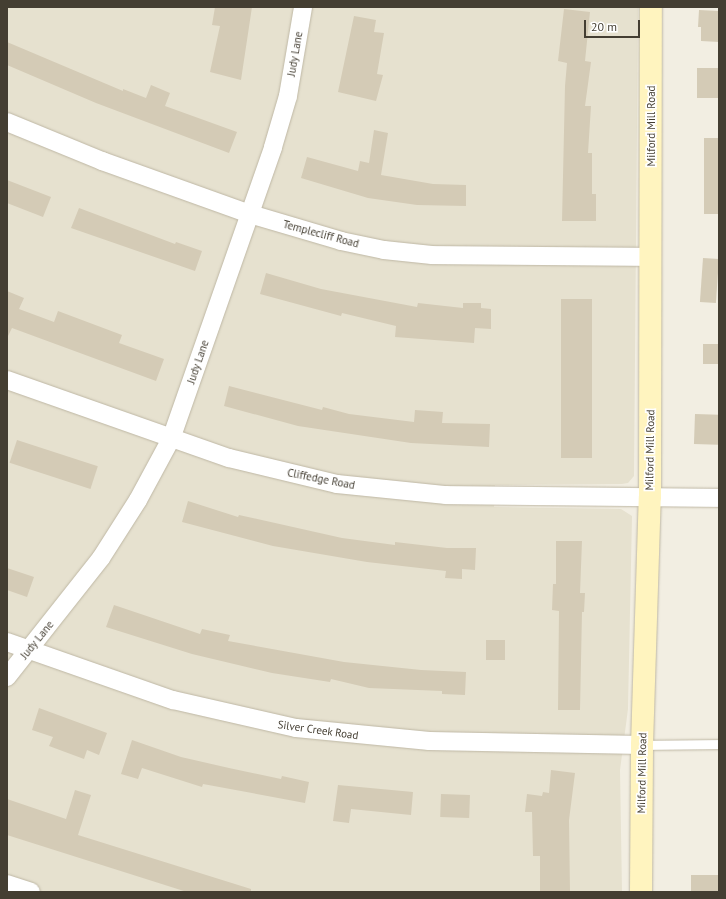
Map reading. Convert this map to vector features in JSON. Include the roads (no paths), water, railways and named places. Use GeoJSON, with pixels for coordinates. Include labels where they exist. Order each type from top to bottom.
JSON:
{"type":"FeatureCollection","features":[{"type":"Feature","properties":{"kind":"main road","name":"Milford Mill Road"},"geometry":{"type":"LineString","coordinates":[[641,892],[642,745],[650,497],[652,257],[651,7]]}},
{"type":"Feature","properties":{"kind":"street","name":"Judy Lane"},"geometry":{"type":"LineString","coordinates":[[7,677],[101,558],[138,500],[171,439],[250,214],[288,96],[303,7]]}},
{"type":"Feature","properties":{"kind":"street","name":"Templecliff Road"},"geometry":{"type":"LineString","coordinates":[[7,122],[102,161],[250,214],[341,241],[384,250],[484,257],[652,257]]}},
{"type":"Feature","properties":{"kind":"street","name":"Cliffedge Road"},"geometry":{"type":"LineString","coordinates":[[7,380],[171,439],[291,474],[392,491],[446,495],[719,498]]}},
{"type":"Feature","properties":{"kind":"street","name":"Silver Creek Road"},"geometry":{"type":"LineString","coordinates":[[7,642],[173,700],[296,728],[429,741],[642,745]]}},
{"type":"Feature","properties":{"kind":"street"},"geometry":{"type":"LineString","coordinates":[[7,884],[31,892]]}},
{"type":"Feature","properties":{"kind":"lane"},"geometry":{"type":"LineString","coordinates":[[642,745],[719,744]]}}]}
